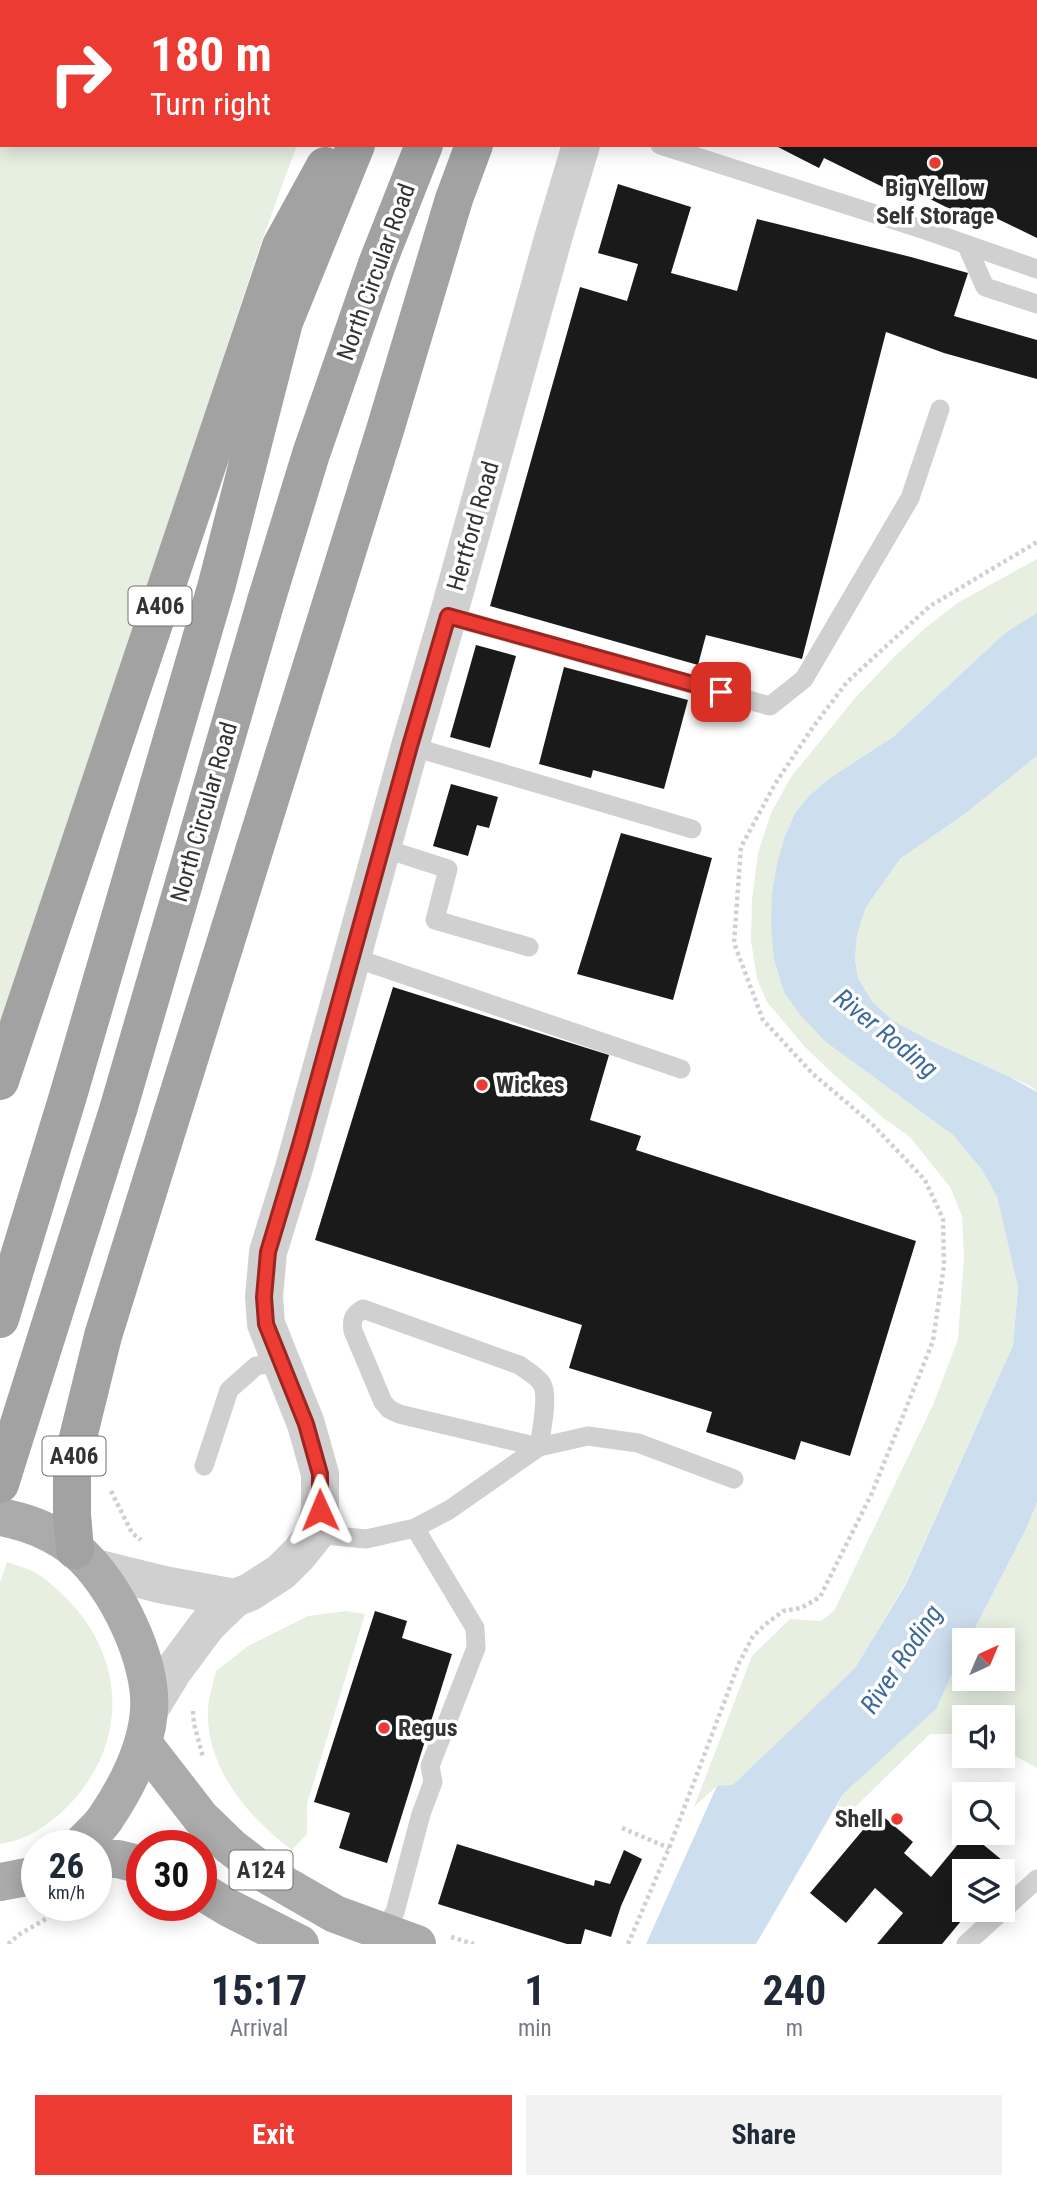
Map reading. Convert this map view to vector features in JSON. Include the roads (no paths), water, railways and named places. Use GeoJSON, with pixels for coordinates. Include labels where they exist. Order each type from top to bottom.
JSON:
{"type":"FeatureCollection","features":[{"type":"Feature","properties":{"kind":"highway","name":"A406"},"geometry":{"type":"LineString","coordinates":[[0,1081],[281,246],[335,147]]}},
{"type":"Feature","properties":{"kind":"highway","name":"North Circular Road"},"geometry":{"type":"LineString","coordinates":[[0,1318],[218,584],[284,322],[355,147]]}},
{"type":"Feature","properties":{"kind":"highway","name":"North Circular Road"},"geometry":{"type":"LineString","coordinates":[[0,1483],[118,1110],[311,454],[377,264],[423,147]]}},
{"type":"Feature","properties":{"kind":"highway","name":"A406"},"geometry":{"type":"LineString","coordinates":[[85,1559],[72,1514],[72,1462],[103,1336],[385,430],[454,198],[473,147]]}},
{"type":"Feature","properties":{"kind":"main road"},"geometry":{"type":"LineString","coordinates":[[0,1517],[24,1521],[49,1533],[85,1559],[123,1612],[138,1646],[146,1674],[146,1726],[127,1780],[104,1819],[94,1830]]}},
{"type":"Feature","properties":{"kind":"main road","name":"A124"},"geometry":{"type":"LineString","coordinates":[[146,1726],[201,1818],[231,1847],[269,1876],[335,1914],[416,1938]]}},
{"type":"Feature","properties":{"kind":"main road"},"geometry":{"type":"LineString","coordinates":[[0,1882],[21,1878]]}},
{"type":"Feature","properties":{"kind":"main road","name":"A124"},"geometry":{"type":"LineString","coordinates":[[217,1901],[300,1944]]}},
{"type":"Feature","properties":{"kind":"street","name":"Hertford Road"},"geometry":{"type":"LineString","coordinates":[[315,1534],[320,1510],[320,1474],[306,1424],[266,1324],[264,1297],[268,1252],[554,234],[581,147]]}},
{"type":"Feature","properties":{"kind":"street"},"geometry":{"type":"LineString","coordinates":[[146,1726],[173,1671],[194,1641],[234,1598],[250,1592],[281,1572],[315,1534]]}},
{"type":"Feature","properties":{"kind":"street"},"geometry":{"type":"LineString","coordinates":[[85,1559],[164,1585],[234,1598]]}},
{"type":"Feature","properties":{"kind":"lane"},"geometry":{"type":"LineString","coordinates":[[666,147],[1037,269]]}},
{"type":"Feature","properties":{"kind":"lane"},"geometry":{"type":"LineString","coordinates":[[966,244],[985,287],[1037,304]]}},
{"type":"Feature","properties":{"kind":"lane"},"geometry":{"type":"LineString","coordinates":[[448,616],[771,706],[804,679],[910,498],[940,409]]}},
{"type":"Feature","properties":{"kind":"lane"},"geometry":{"type":"LineString","coordinates":[[410,746],[692,829]]}},
{"type":"Feature","properties":{"kind":"lane"},"geometry":{"type":"LineString","coordinates":[[383,848],[448,869],[435,920],[529,947]]}},
{"type":"Feature","properties":{"kind":"lane"},"geometry":{"type":"LineString","coordinates":[[352,957],[681,1069]]}},
{"type":"Feature","properties":{"kind":"lane"},"geometry":{"type":"LineString","coordinates":[[363,1310],[519,1365],[532,1374],[542,1384],[545,1395],[539,1447],[399,1414],[389,1409],[383,1402],[353,1331],[355,1314],[363,1310]]}},
{"type":"Feature","properties":{"kind":"lane"},"geometry":{"type":"LineString","coordinates":[[204,1466],[229,1390],[256,1366],[280,1362]]}},
{"type":"Feature","properties":{"kind":"lane"},"geometry":{"type":"LineString","coordinates":[[315,1534],[366,1539],[415,1528],[449,1510],[539,1447],[588,1436],[638,1443],[734,1479]]}},
{"type":"Feature","properties":{"kind":"lane"},"geometry":{"type":"LineString","coordinates":[[415,1528],[475,1628],[476,1648],[430,1766],[433,1782],[421,1814],[395,1912],[416,1938]]}},
{"type":"Feature","properties":{"kind":"lane"},"geometry":{"type":"LineString","coordinates":[[966,1944],[1037,1879]]}},
{"type":"Feature","properties":{"kind":"water","name":"River Roding"},"geometry":{"type":"Polygon","coordinates":[[[1037,613],[1037,756],[966,813],[900,859],[866,907],[857,935],[855,959],[858,978],[872,1001],[892,1020],[1037,1092],[1037,1502],[975,1628],[952,1628],[952,1674],[936,1709],[843,1794],[756,1944],[646,1944],[717,1786],[733,1785],[855,1668],[906,1584],[1013,1345],[1018,1287],[997,1197],[982,1170],[953,1135],[826,1042],[801,1016],[784,992],[774,959],[771,926],[772,893],[777,864],[795,813],[809,796],[830,778],[893,737],[1006,632],[1037,613]]]}},
{"type":"Feature","properties":{"kind":"place","name":"Big Yellow Self Storage"},"geometry":{"type":"Point","coordinates":[935,163]}},
{"type":"Feature","properties":{"kind":"place","name":"Wickes"},"geometry":{"type":"Point","coordinates":[482,1085]}},
{"type":"Feature","properties":{"kind":"place","name":"Regus"},"geometry":{"type":"Point","coordinates":[384,1728]}},
{"type":"Feature","properties":{"kind":"place","name":"Shell"},"geometry":{"type":"Point","coordinates":[897,1819]}}]}
